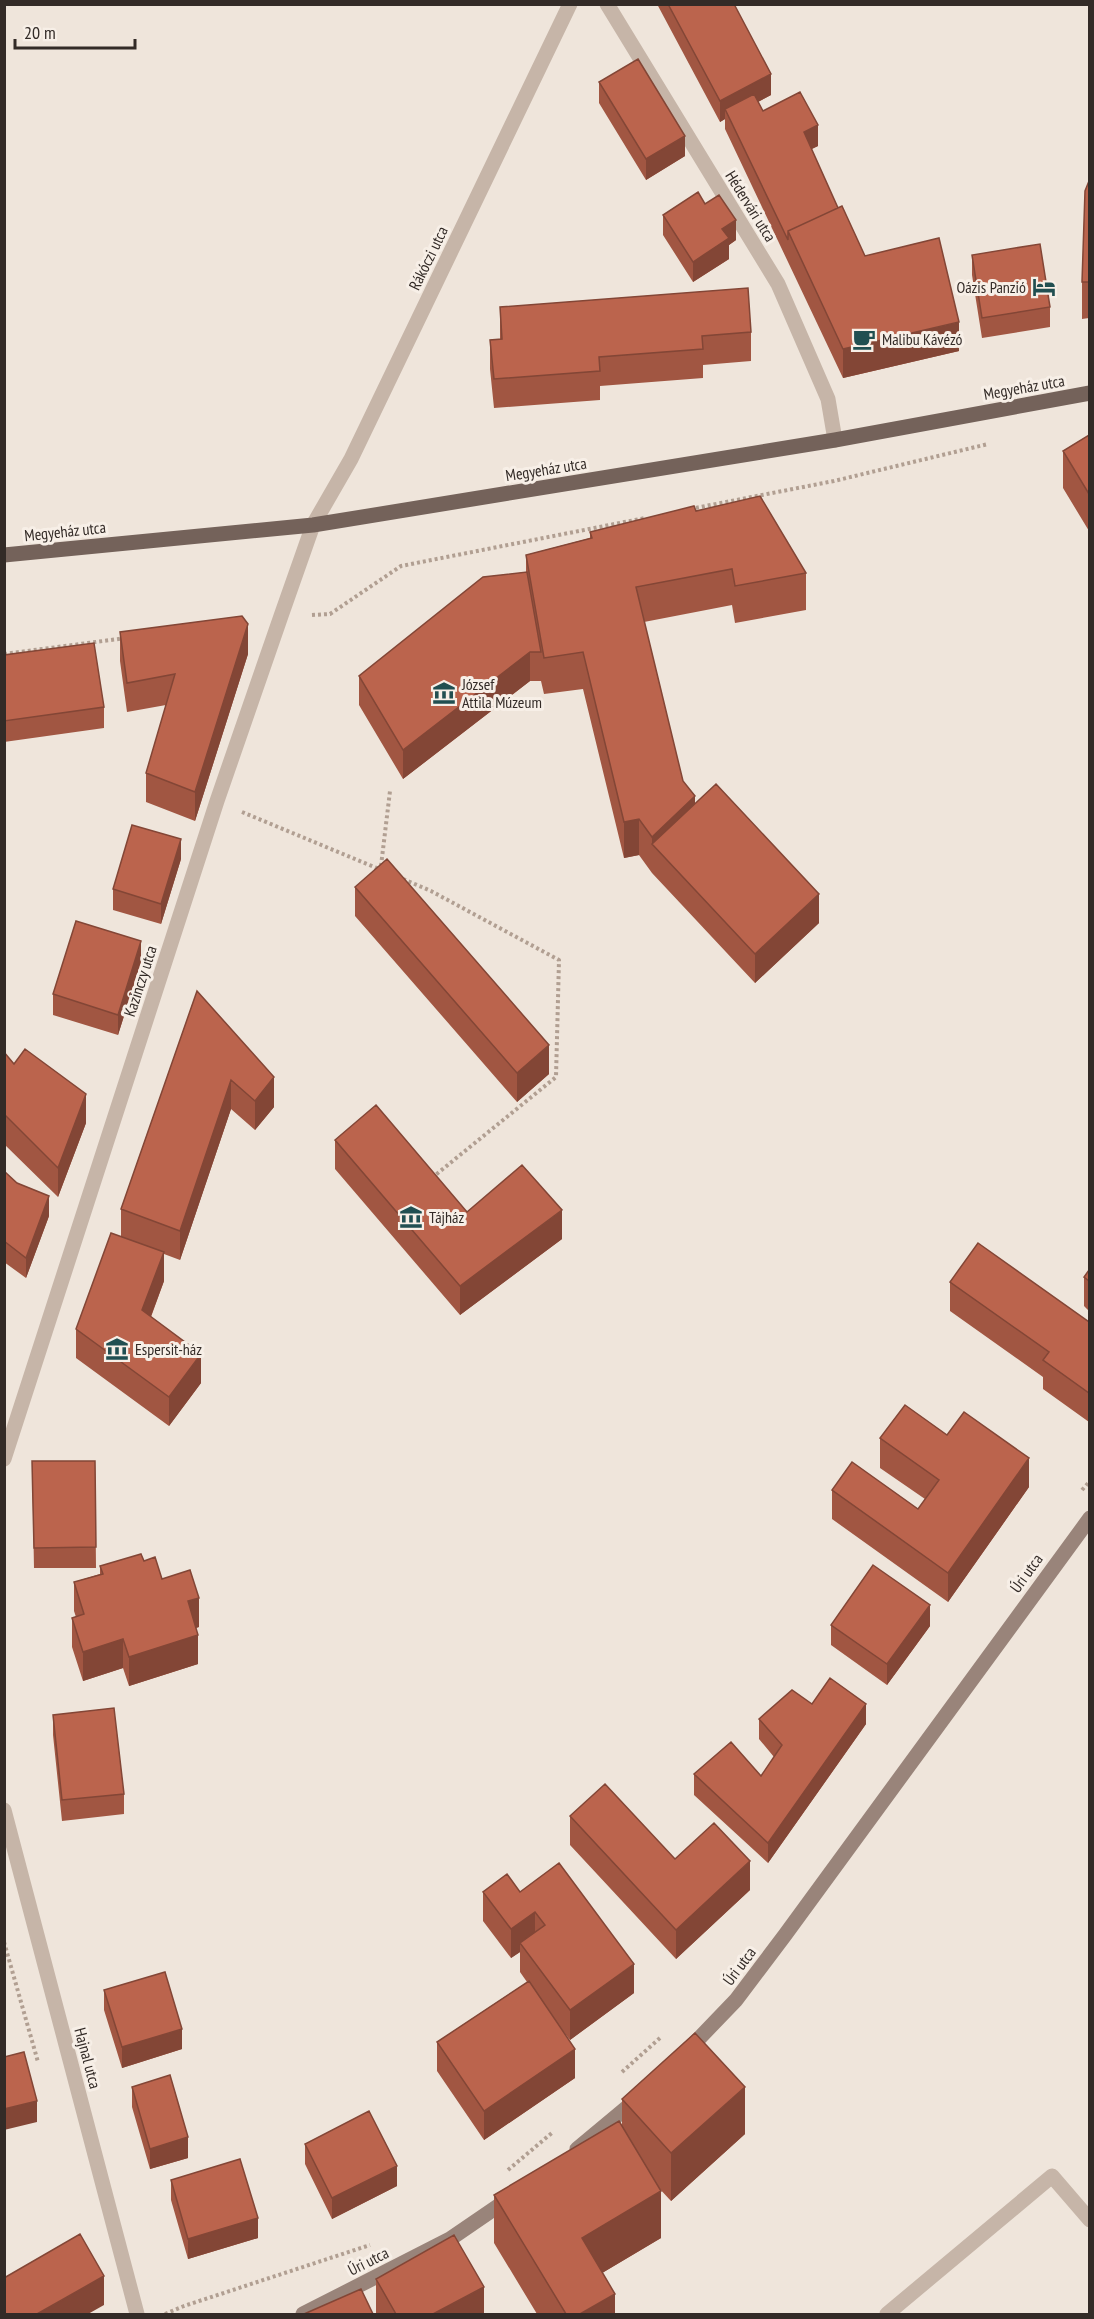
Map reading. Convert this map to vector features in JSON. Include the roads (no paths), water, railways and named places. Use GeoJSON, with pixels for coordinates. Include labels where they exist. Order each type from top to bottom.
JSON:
{"type":"FeatureCollection","features":[{"type":"Feature","properties":{"kind":"main road","name":"Megyeház utca"},"geometry":{"type":"LineString","coordinates":[[4,555],[312,525],[835,440],[1089,393]]}},
{"type":"Feature","properties":{"kind":"main road","name":"Úri utca"},"geometry":{"type":"LineString","coordinates":[[676,2063],[736,2000],[1089,1518]]}},
{"type":"Feature","properties":{"kind":"main road"},"geometry":{"type":"LineString","coordinates":[[567,2157],[618,2117],[651,2086]]}},
{"type":"Feature","properties":{"kind":"main road","name":"Úri utca"},"geometry":{"type":"LineString","coordinates":[[303,2314],[450,2239],[523,2190]]}},
{"type":"Feature","properties":{"kind":"street","name":"Rákóczi utca"},"geometry":{"type":"LineString","coordinates":[[312,525],[351,459],[570,4]]}},
{"type":"Feature","properties":{"kind":"street","name":"Hédervári utca"},"geometry":{"type":"LineString","coordinates":[[607,4],[778,284],[828,399],[835,440]]}},
{"type":"Feature","properties":{"kind":"street","name":"Kazinczy utca"},"geometry":{"type":"LineString","coordinates":[[5,1454],[217,801],[312,525]]}},
{"type":"Feature","properties":{"kind":"street","name":"Hajnal utca"},"geometry":{"type":"LineString","coordinates":[[4,1810],[137,2314]]}},
{"type":"Feature","properties":{"kind":"street"},"geometry":{"type":"LineString","coordinates":[[887,2314],[1052,2175],[1089,2220]]}},
{"type":"Feature","properties":{"kind":"place","name":"Oázis Panzió"},"geometry":{"type":"Point","coordinates":[1044,287]}},
{"type":"Feature","properties":{"kind":"place","name":"Malibu Kávézó"},"geometry":{"type":"Point","coordinates":[864,339]}},
{"type":"Feature","properties":{"kind":"place","name":"József Attila Múzeum"},"geometry":{"type":"Point","coordinates":[444,693]}},
{"type":"Feature","properties":{"kind":"place","name":"Tájház"},"geometry":{"type":"Point","coordinates":[411,1217]}},
{"type":"Feature","properties":{"kind":"place","name":"Espersit-ház"},"geometry":{"type":"Point","coordinates":[117,1349]}}]}
